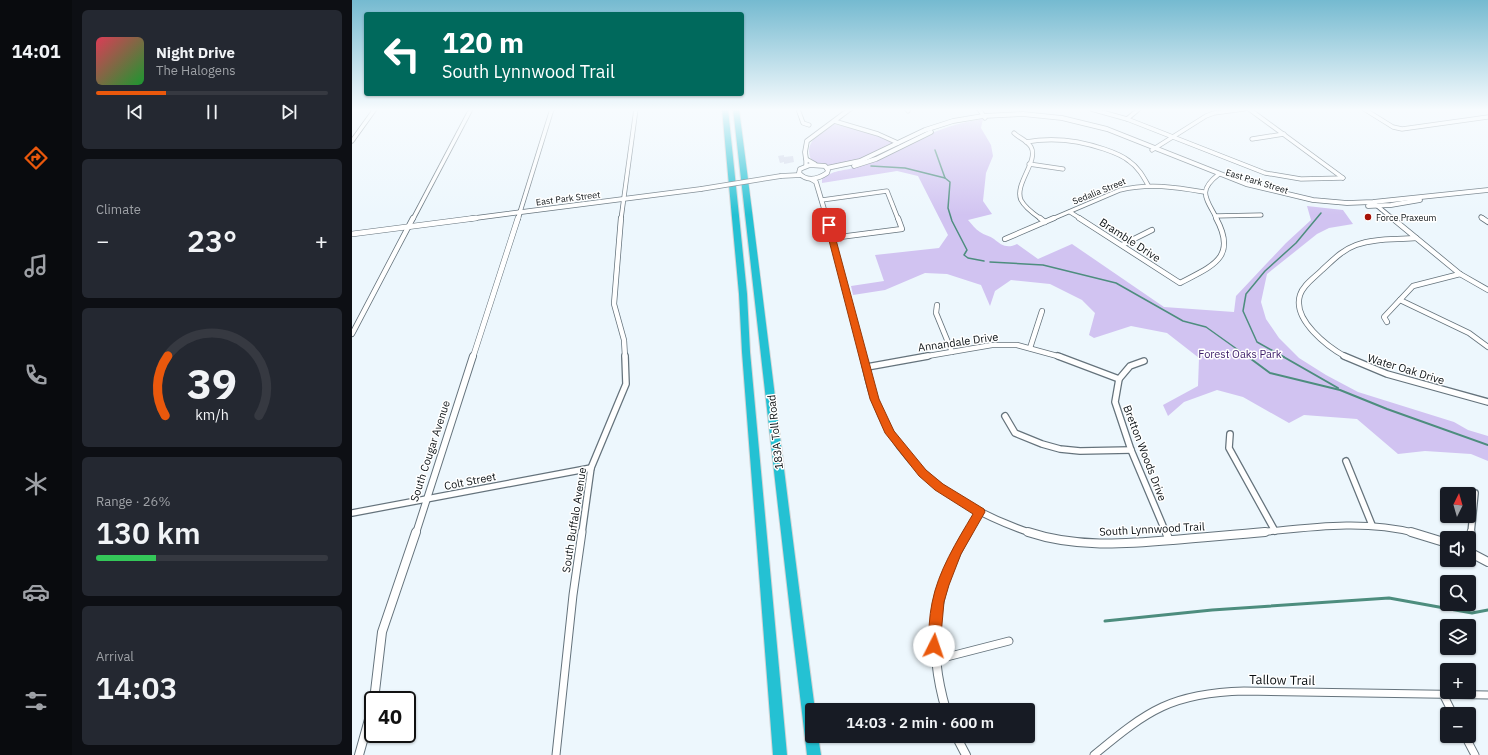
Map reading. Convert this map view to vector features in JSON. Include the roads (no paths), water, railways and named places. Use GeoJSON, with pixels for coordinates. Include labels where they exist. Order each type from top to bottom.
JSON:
{"type":"FeatureCollection","features":[{"type":"Feature","properties":{"kind":"highway","name":"183A Toll Road"},"geometry":{"type":"LineString","coordinates":[[728,144],[780,755]]}},
{"type":"Feature","properties":{"kind":"highway","name":"183A Toll Road"},"geometry":{"type":"LineString","coordinates":[[740,144],[772,402],[788,551],[814,755]]}},
{"type":"Feature","properties":{"kind":"street"},"geometry":{"type":"LineString","coordinates":[[352,334],[452,144]]}},
{"type":"Feature","properties":{"kind":"street"},"geometry":{"type":"LineString","coordinates":[[520,212],[541,144]]}},
{"type":"Feature","properties":{"kind":"street","name":"South Buffalo Avenue"},"geometry":{"type":"LineString","coordinates":[[556,755],[573,596],[591,468],[626,384],[624,340],[614,304],[623,199],[631,144]]}},
{"type":"Feature","properties":{"kind":"street"},"geometry":{"type":"LineString","coordinates":[[806,144],[805,152],[806,166]]}},
{"type":"Feature","properties":{"kind":"street","name":"East Park Street"},"geometry":{"type":"LineString","coordinates":[[827,170],[860,161],[895,144]]}},
{"type":"Feature","properties":{"kind":"street","name":"East Park Street"},"geometry":{"type":"LineString","coordinates":[[827,170],[863,164],[904,144]]}},
{"type":"Feature","properties":{"kind":"street"},"geometry":{"type":"LineString","coordinates":[[1028,144],[1032,150],[1029,164],[1020,188],[1020,198],[1026,208],[1045,222]]}},
{"type":"Feature","properties":{"kind":"street"},"geometry":{"type":"LineString","coordinates":[[1089,144],[1113,152],[1131,162],[1148,185]]}},
{"type":"Feature","properties":{"kind":"street","name":"East Park Street"},"geometry":{"type":"LineString","coordinates":[[1140,144],[1154,149]]}},
{"type":"Feature","properties":{"kind":"street","name":"East Park Street"},"geometry":{"type":"LineString","coordinates":[[1143,144],[1266,194],[1304,202],[1332,205],[1378,206],[1422,200],[1437,195]]}},
{"type":"Feature","properties":{"kind":"street"},"geometry":{"type":"LineString","coordinates":[[1154,149],[1162,144]]}},
{"type":"Feature","properties":{"kind":"street"},"geometry":{"type":"LineString","coordinates":[[1192,144],[1265,173],[1301,179],[1343,178],[1298,144]]}},
{"type":"Feature","properties":{"kind":"street"},"geometry":{"type":"LineString","coordinates":[[806,159],[827,170],[825,175],[816,180]]}},
{"type":"Feature","properties":{"kind":"street"},"geometry":{"type":"LineString","coordinates":[[800,173],[806,166],[815,164]]}},
{"type":"Feature","properties":{"kind":"street"},"geometry":{"type":"LineString","coordinates":[[1029,164],[1063,169]]}},
{"type":"Feature","properties":{"kind":"street","name":"East Park Street"},"geometry":{"type":"LineString","coordinates":[[352,234],[701,189],[800,173],[816,180]]}},
{"type":"Feature","properties":{"kind":"street"},"geometry":{"type":"LineString","coordinates":[[1217,175],[1207,183],[1204,192],[1214,216],[1261,215]]}},
{"type":"Feature","properties":{"kind":"street","name":"East Park Street"},"geometry":{"type":"LineString","coordinates":[[1217,175],[1291,196],[1331,202],[1373,202],[1488,190]]}},
{"type":"Feature","properties":{"kind":"street","name":"South Lynnwood Trail"},"geometry":{"type":"LineString","coordinates":[[816,180],[867,367],[874,399],[890,433],[898,446],[922,473],[939,487],[980,512],[1022,530],[1068,541],[1118,544],[1346,525],[1372,525],[1419,534],[1440,541]]}},
{"type":"Feature","properties":{"kind":"street","name":"Sedalia Street"},"geometry":{"type":"LineString","coordinates":[[1006,239],[1120,190],[1136,186],[1171,186],[1204,192]]}},
{"type":"Feature","properties":{"kind":"street"},"geometry":{"type":"LineString","coordinates":[[822,200],[887,191],[902,228],[832,238]]}},
{"type":"Feature","properties":{"kind":"street"},"geometry":{"type":"LineString","coordinates":[[1373,202],[1460,274],[1488,290]]}},
{"type":"Feature","properties":{"kind":"street","name":"South Cougar Avenue"},"geometry":{"type":"LineString","coordinates":[[375,691],[382,632],[427,500],[520,212]]}},
{"type":"Feature","properties":{"kind":"street","name":"Bramble Drive"},"geometry":{"type":"LineString","coordinates":[[1070,212],[1180,283],[1211,266],[1221,257],[1226,246],[1224,235],[1214,216]]}},
{"type":"Feature","properties":{"kind":"street"},"geometry":{"type":"LineString","coordinates":[[1481,217],[1488,222]]}},
{"type":"Feature","properties":{"kind":"street"},"geometry":{"type":"LineString","coordinates":[[1122,245],[1152,230]]}},
{"type":"Feature","properties":{"kind":"street","name":"Water Oak Drive"},"geometry":{"type":"LineString","coordinates":[[1416,238],[1356,245],[1344,252],[1302,289],[1298,300],[1300,312],[1308,327],[1321,341],[1359,364],[1384,374],[1488,402]]}},
{"type":"Feature","properties":{"kind":"street"},"geometry":{"type":"LineString","coordinates":[[1388,322],[1384,317],[1413,286],[1460,274]]}},
{"type":"Feature","properties":{"kind":"street"},"geometry":{"type":"LineString","coordinates":[[1400,300],[1468,333],[1488,347]]}},
{"type":"Feature","properties":{"kind":"street"},"geometry":{"type":"LineString","coordinates":[[937,305],[936,313],[952,352]]}},
{"type":"Feature","properties":{"kind":"street"},"geometry":{"type":"LineString","coordinates":[[1030,348],[1042,311]]}},
{"type":"Feature","properties":{"kind":"street","name":"Annandale Drive"},"geometry":{"type":"LineString","coordinates":[[867,367],[992,345],[1017,345],[1030,348],[1119,379]]}},
{"type":"Feature","properties":{"kind":"street"},"geometry":{"type":"LineString","coordinates":[[1119,379],[1130,366],[1144,361]]}},
{"type":"Feature","properties":{"kind":"street","name":"Bretton Woods Drive"},"geometry":{"type":"LineString","coordinates":[[1119,379],[1116,395],[1117,412],[1131,450],[1169,540]]}},
{"type":"Feature","properties":{"kind":"street"},"geometry":{"type":"LineString","coordinates":[[1005,416],[1016,433],[1042,444],[1060,449],[1080,451],[1131,450]]}},
{"type":"Feature","properties":{"kind":"street"},"geometry":{"type":"LineString","coordinates":[[1230,434],[1229,448],[1275,531]]}},
{"type":"Feature","properties":{"kind":"street"},"geometry":{"type":"LineString","coordinates":[[1346,461],[1372,525]]}},
{"type":"Feature","properties":{"kind":"street","name":"Colt Street"},"geometry":{"type":"LineString","coordinates":[[352,514],[591,468]]}},
{"type":"Feature","properties":{"kind":"street"},"geometry":{"type":"LineString","coordinates":[[944,703],[938,680],[935,660],[934,633],[938,602],[943,585],[957,552],[980,512]]}},
{"type":"Feature","properties":{"kind":"street"},"geometry":{"type":"LineString","coordinates":[[1476,554],[1488,562]]}},
{"type":"Feature","properties":{"kind":"street"},"geometry":{"type":"LineString","coordinates":[[935,660],[1009,641]]}},
{"type":"Feature","properties":{"kind":"street","name":"Tallow Trail"},"geometry":{"type":"LineString","coordinates":[[1094,755],[1125,728],[1149,713],[1171,702],[1197,695],[1244,692],[1440,694]]}},
{"type":"Feature","properties":{"kind":"street","name":"Tallow Trail"},"geometry":{"type":"LineString","coordinates":[[1476,695],[1488,695]]}},
{"type":"Feature","properties":{"kind":"street"},"geometry":{"type":"LineString","coordinates":[[359,755],[364,737]]}},
{"type":"Feature","properties":{"kind":"street"},"geometry":{"type":"LineString","coordinates":[[960,743],[966,755]]}},
{"type":"Feature","properties":{"kind":"street"},"geometry":{"type":"LineString","coordinates":[[1469,743],[1475,755]]}},
{"type":"Feature","properties":{"kind":"waterway"},"geometry":{"type":"LineString","coordinates":[[935,150],[945,178]]}},
{"type":"Feature","properties":{"kind":"waterway"},"geometry":{"type":"LineString","coordinates":[[871,166],[905,168],[945,178]]}},
{"type":"Feature","properties":{"kind":"waterway"},"geometry":{"type":"LineString","coordinates":[[945,178],[950,182],[948,208],[952,221],[967,250],[964,255],[968,258],[984,261]]}},
{"type":"Feature","properties":{"kind":"waterway"},"geometry":{"type":"LineString","coordinates":[[1284,357],[1257,342],[1243,311],[1246,294],[1265,271],[1296,243],[1321,213]]}},
{"type":"Feature","properties":{"kind":"waterway"},"geometry":{"type":"LineString","coordinates":[[990,262],[1043,265],[1116,283],[1183,321],[1206,327],[1248,357]]}},
{"type":"Feature","properties":{"kind":"waterway"},"geometry":{"type":"LineString","coordinates":[[1247,356],[1270,373],[1340,390],[1387,409],[1488,445]]}},
{"type":"Feature","properties":{"kind":"waterway"},"geometry":{"type":"LineString","coordinates":[[1282,356],[1338,388]]}},
{"type":"Feature","properties":{"kind":"waterway"},"geometry":{"type":"LineString","coordinates":[[1105,621],[1212,610],[1389,598],[1472,613],[1488,610]]}},
{"type":"Feature","properties":{"kind":"place","name":"Force Praxeum"},"geometry":{"type":"Point","coordinates":[1368,217]}},
{"type":"Feature","properties":{"kind":"park label","name":"Forest Oaks Park"},"geometry":{"type":"Point","coordinates":[1240,354]}}]}
